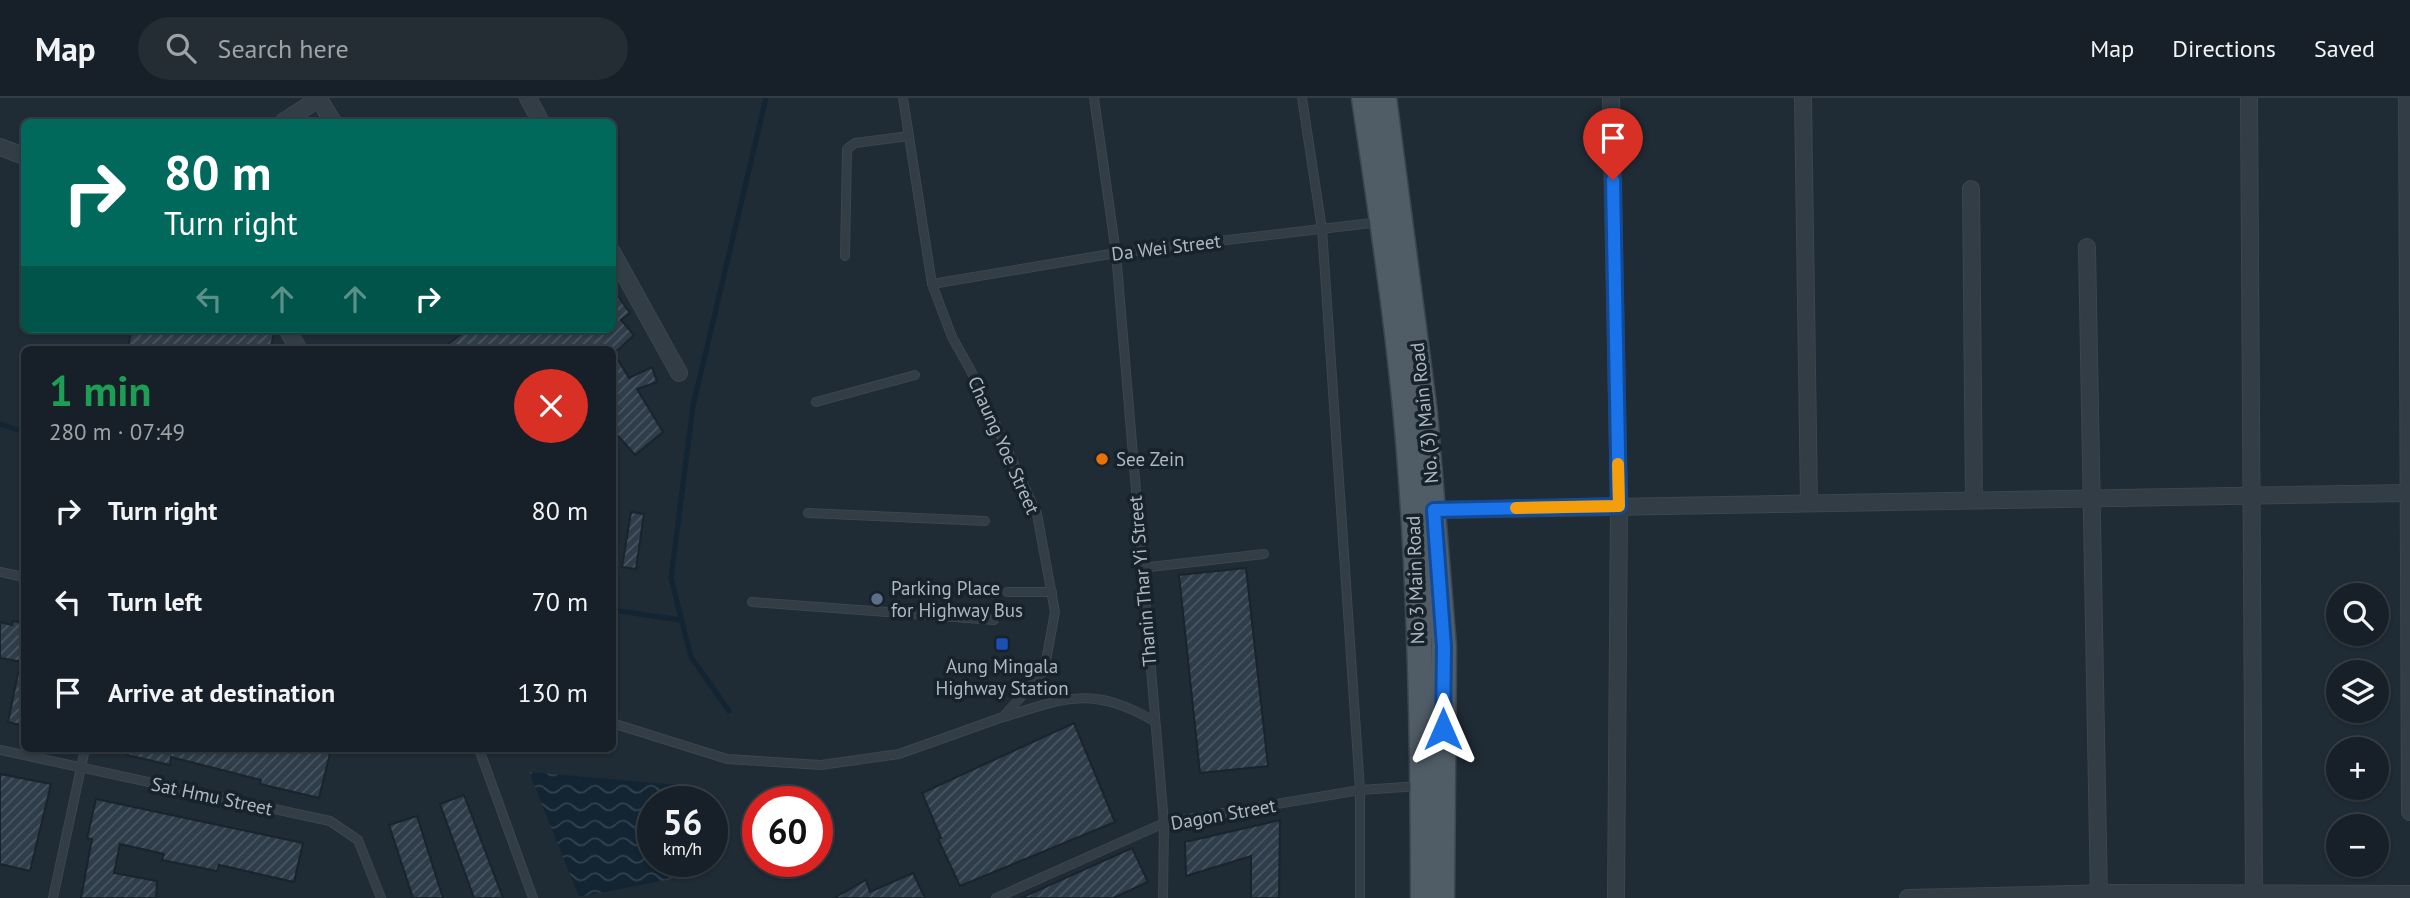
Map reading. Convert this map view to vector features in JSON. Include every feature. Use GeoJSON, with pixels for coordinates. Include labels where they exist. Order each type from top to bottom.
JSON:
{"type":"FeatureCollection","features":[{"type":"Feature","properties":{"kind":"main road"},"geometry":{"type":"LineString","coordinates":[[1364,98],[1392,220]]}},
{"type":"Feature","properties":{"kind":"main road"},"geometry":{"type":"LineString","coordinates":[[1384,98],[1392,220]]}},
{"type":"Feature","properties":{"kind":"main road","name":"No 3 Main Road"},"geometry":{"type":"LineString","coordinates":[[1392,220],[1394,302],[1423,510],[1423,898]]}},
{"type":"Feature","properties":{"kind":"main road","name":"No. (3) Main Road"},"geometry":{"type":"LineString","coordinates":[[1423,510],[1444,647],[1442,898]]}},
{"type":"Feature","properties":{"kind":"street"},"geometry":{"type":"LineString","coordinates":[[288,119],[319,98],[331,119]]}},
{"type":"Feature","properties":{"kind":"street"},"geometry":{"type":"LineString","coordinates":[[528,98],[539,119]]}},
{"type":"Feature","properties":{"kind":"street"},"geometry":{"type":"LineString","coordinates":[[1611,98],[1619,506],[1616,898]]}},
{"type":"Feature","properties":{"kind":"street"},"geometry":{"type":"LineString","coordinates":[[1803,98],[1809,503]]}},
{"type":"Feature","properties":{"kind":"street"},"geometry":{"type":"LineString","coordinates":[[2249,98],[2254,894]]}},
{"type":"Feature","properties":{"kind":"street"},"geometry":{"type":"LineString","coordinates":[[2407,98],[2410,812]]}},
{"type":"Feature","properties":{"kind":"street"},"geometry":{"type":"LineString","coordinates":[[0,147],[21,155]]}},
{"type":"Feature","properties":{"kind":"street"},"geometry":{"type":"LineString","coordinates":[[1971,189],[1974,500]]}},
{"type":"Feature","properties":{"kind":"street"},"geometry":{"type":"LineString","coordinates":[[2087,247],[2106,896]]}},
{"type":"Feature","properties":{"kind":"street"},"geometry":{"type":"LineString","coordinates":[[616,259],[679,373]]}},
{"type":"Feature","properties":{"kind":"street"},"geometry":{"type":"LineString","coordinates":[[1423,510],[2407,493]]}},
{"type":"Feature","properties":{"kind":"street"},"geometry":{"type":"LineString","coordinates":[[1908,898],[2410,894]]}},
{"type":"Feature","properties":{"kind":"lane","name":"Chaung Yoe Street"},"geometry":{"type":"LineString","coordinates":[[616,724],[727,759],[821,765],[899,754],[1003,717],[1044,671],[1055,612],[1033,503],[971,370],[952,337],[932,284],[903,98]]}},
{"type":"Feature","properties":{"kind":"lane","name":"Thanin Thar Yi Street"},"geometry":{"type":"LineString","coordinates":[[1094,98],[1116,253],[1164,823],[1163,898]]}},
{"type":"Feature","properties":{"kind":"lane"},"geometry":{"type":"LineString","coordinates":[[1302,98],[1322,229],[1360,790],[1360,898]]}},
{"type":"Feature","properties":{"kind":"lane"},"geometry":{"type":"LineString","coordinates":[[845,256],[847,149],[855,144],[909,136]]}},
{"type":"Feature","properties":{"kind":"lane","name":"Da Wei Street"},"geometry":{"type":"LineString","coordinates":[[932,284],[1116,253],[1392,220]]}},
{"type":"Feature","properties":{"kind":"lane"},"geometry":{"type":"LineString","coordinates":[[816,402],[915,375]]}},
{"type":"Feature","properties":{"kind":"lane"},"geometry":{"type":"LineString","coordinates":[[808,513],[985,521]]}},
{"type":"Feature","properties":{"kind":"lane"},"geometry":{"type":"LineString","coordinates":[[1141,568],[1264,554]]}},
{"type":"Feature","properties":{"kind":"lane"},"geometry":{"type":"LineString","coordinates":[[0,572],[21,576]]}},
{"type":"Feature","properties":{"kind":"lane"},"geometry":{"type":"LineString","coordinates":[[1007,592],[1052,592]]}},
{"type":"Feature","properties":{"kind":"lane"},"geometry":{"type":"LineString","coordinates":[[752,602],[994,620]]}},
{"type":"Feature","properties":{"kind":"lane"},"geometry":{"type":"LineString","coordinates":[[1003,717],[1067,698],[1105,698],[1129,706],[1154,721]]}},
{"type":"Feature","properties":{"kind":"lane","name":"Sat Hmu Street"},"geometry":{"type":"LineString","coordinates":[[0,750],[330,821],[358,839],[381,898]]}},
{"type":"Feature","properties":{"kind":"lane"},"geometry":{"type":"LineString","coordinates":[[53,898],[84,752]]}},
{"type":"Feature","properties":{"kind":"lane"},"geometry":{"type":"LineString","coordinates":[[480,752],[533,898]]}},
{"type":"Feature","properties":{"kind":"lane","name":"Dagon Street"},"geometry":{"type":"LineString","coordinates":[[996,898],[1164,823],[1360,790],[1423,785]]}},
{"type":"Feature","properties":{"kind":"water"},"geometry":{"type":"Polygon","coordinates":[[[529,772],[691,786],[637,786],[637,877],[681,877],[579,897],[529,772]]]}},
{"type":"Feature","properties":{"kind":"building"},"geometry":{"type":"Polygon","coordinates":[[[616,294],[630,313],[621,320],[634,335],[618,350],[616,346],[445,346],[463,333],[616,333],[616,294]]]}},
{"type":"Feature","properties":{"kind":"building"},"geometry":{"type":"Polygon","coordinates":[[[131,333],[274,333],[271,346],[128,346],[131,333]]]}},
{"type":"Feature","properties":{"kind":"building"},"geometry":{"type":"Polygon","coordinates":[[[616,357],[629,378],[652,367],[657,382],[637,389],[663,432],[635,455],[616,434],[616,357]]]}},
{"type":"Feature","properties":{"kind":"building"},"geometry":{"type":"Polygon","coordinates":[[[631,512],[644,514],[636,569],[622,567],[631,512]]]}},
{"type":"Feature","properties":{"kind":"building"},"geometry":{"type":"Polygon","coordinates":[[[1246,568],[1268,766],[1200,773],[1179,575],[1246,568]]]}},
{"type":"Feature","properties":{"kind":"building"},"geometry":{"type":"Polygon","coordinates":[[[13,621],[21,622],[21,662],[0,658],[0,622],[12,625],[13,621]]]}},
{"type":"Feature","properties":{"kind":"building"},"geometry":{"type":"Polygon","coordinates":[[[18,673],[21,673],[21,725],[8,722],[18,673]]]}},
{"type":"Feature","properties":{"kind":"building"},"geometry":{"type":"Polygon","coordinates":[[[1074,723],[1115,822],[960,886],[938,839],[941,838],[922,793],[1074,723]]]}},
{"type":"Feature","properties":{"kind":"building"},"geometry":{"type":"Polygon","coordinates":[[[127,752],[330,752],[319,798],[260,784],[261,780],[171,757],[170,765],[127,755],[127,752]]]}},
{"type":"Feature","properties":{"kind":"building"},"geometry":{"type":"Polygon","coordinates":[[[0,774],[51,784],[30,871],[0,864],[0,774]]]}},
{"type":"Feature","properties":{"kind":"building"},"geometry":{"type":"Polygon","coordinates":[[[464,795],[503,898],[474,898],[440,804],[464,795]]]}},
{"type":"Feature","properties":{"kind":"building"},"geometry":{"type":"Polygon","coordinates":[[[96,799],[303,843],[294,882],[219,865],[217,871],[162,860],[164,854],[120,844],[114,873],[157,881],[156,898],[81,898],[92,839],[87,838],[96,799]]]}},
{"type":"Feature","properties":{"kind":"building"},"geometry":{"type":"Polygon","coordinates":[[[417,816],[443,898],[413,898],[389,825],[417,816]]]}},
{"type":"Feature","properties":{"kind":"building"},"geometry":{"type":"Polygon","coordinates":[[[1280,820],[1279,898],[1251,898],[1251,856],[1186,876],[1185,842],[1280,820]]]}},
{"type":"Feature","properties":{"kind":"building"},"geometry":{"type":"Polygon","coordinates":[[[1132,848],[1148,882],[1113,898],[1021,898],[1132,848]]]}},
{"type":"Feature","properties":{"kind":"building"},"geometry":{"type":"Polygon","coordinates":[[[913,873],[925,898],[834,898],[866,880],[870,892],[913,873]]]}},
{"type":"Feature","properties":{"kind":"waterway"},"geometry":{"type":"LineString","coordinates":[[729,711],[691,657],[671,578],[693,406],[766,98]]}},
{"type":"Feature","properties":{"kind":"waterway"},"geometry":{"type":"LineString","coordinates":[[0,424],[21,431]]}},
{"type":"Feature","properties":{"kind":"waterway"},"geometry":{"type":"LineString","coordinates":[[616,611],[680,620]]}},
{"type":"Feature","properties":{"kind":"slow traffic"},"geometry":{"type":"LineString","coordinates":[[1516,508],[1619,506],[1618,464]]}},
{"type":"Feature","properties":{"kind":"place","name":"See Zein"},"geometry":{"type":"Point","coordinates":[1102,459]}},
{"type":"Feature","properties":{"kind":"place","name":"Parking Place for Highway Bus"},"geometry":{"type":"Point","coordinates":[877,599]}},
{"type":"Feature","properties":{"kind":"place","name":"Aung Mingala Highway Station"},"geometry":{"type":"Point","coordinates":[1002,644]}},
{"type":"Feature","properties":{"kind":"route"},"geometry":{"type":"LineString","coordinates":[[1443,729],[1444,647],[1434,510],[1619,506],[1613,180]]}}]}
